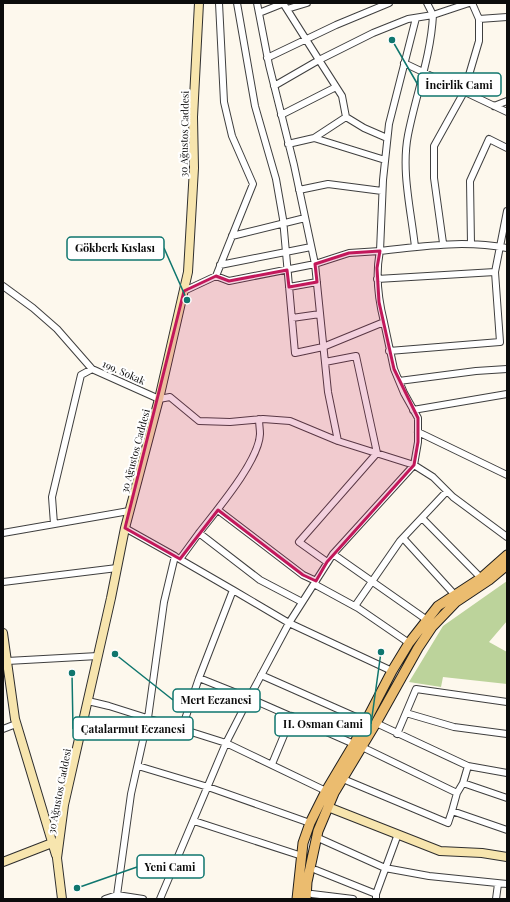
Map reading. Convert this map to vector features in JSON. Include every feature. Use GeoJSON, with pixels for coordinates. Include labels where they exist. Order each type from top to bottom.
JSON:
{"type":"FeatureCollection","features":[{"type":"Feature","properties":{"kind":"main road","name":"30 Ağustos Caddesi"},"geometry":{"type":"LineString","coordinates":[[62,899],[57,858],[64,805],[125,528],[159,399],[188,272],[194,168],[194,118],[199,3]]}},
{"type":"Feature","properties":{"kind":"main road"},"geometry":{"type":"LineString","coordinates":[[309,896],[307,882],[316,837],[328,807],[358,746],[366,721],[392,671],[409,643],[438,606],[454,594],[481,578],[507,555]]}},
{"type":"Feature","properties":{"kind":"main road"},"geometry":{"type":"LineString","coordinates":[[297,899],[303,843],[310,823],[326,791],[376,723],[418,648],[432,627],[456,602],[489,580],[507,565]]}},
{"type":"Feature","properties":{"kind":"main road"},"geometry":{"type":"LineString","coordinates":[[3,633],[16,724],[57,858]]}},
{"type":"Feature","properties":{"kind":"main road"},"geometry":{"type":"LineString","coordinates":[[328,807],[440,851],[482,853],[507,857]]}},
{"type":"Feature","properties":{"kind":"main road"},"geometry":{"type":"LineString","coordinates":[[3,862],[52,843]]}},
{"type":"Feature","properties":{"kind":"street"},"geometry":{"type":"LineString","coordinates":[[184,291],[216,276],[253,184],[232,136],[224,102],[219,3]]}},
{"type":"Feature","properties":{"kind":"street"},"geometry":{"type":"LineString","coordinates":[[237,3],[254,106],[276,179],[283,223],[295,353],[323,346],[384,322]]}},
{"type":"Feature","properties":{"kind":"street"},"geometry":{"type":"LineString","coordinates":[[257,3],[267,58],[299,190],[315,264],[328,392],[338,441]]}},
{"type":"Feature","properties":{"kind":"street"},"geometry":{"type":"LineString","coordinates":[[259,13],[285,5],[307,3]]}},
{"type":"Feature","properties":{"kind":"street"},"geometry":{"type":"LineString","coordinates":[[267,58],[306,39],[389,3]]}},
{"type":"Feature","properties":{"kind":"street"},"geometry":{"type":"LineString","coordinates":[[415,247],[405,165],[408,135],[432,34],[433,15],[427,3]]}},
{"type":"Feature","properties":{"kind":"street"},"geometry":{"type":"LineString","coordinates":[[274,86],[319,60],[374,33],[408,19],[433,15],[457,5],[470,3],[479,20],[479,41],[464,92],[434,146],[434,178],[444,243]]}},
{"type":"Feature","properties":{"kind":"street"},"geometry":{"type":"LineString","coordinates":[[285,5],[342,96],[346,117],[364,128],[387,138]]}},
{"type":"Feature","properties":{"kind":"street"},"geometry":{"type":"LineString","coordinates":[[479,20],[507,17]]}},
{"type":"Feature","properties":{"kind":"street"},"geometry":{"type":"LineString","coordinates":[[160,899],[226,743],[289,623],[333,554],[414,465],[418,442],[418,418],[399,381],[389,351],[379,302],[377,268],[380,251],[382,191],[389,124],[416,18]]}},
{"type":"Feature","properties":{"kind":"street"},"geometry":{"type":"LineString","coordinates":[[404,63],[507,112]]}},
{"type":"Feature","properties":{"kind":"street"},"geometry":{"type":"LineString","coordinates":[[281,115],[336,87]]}},
{"type":"Feature","properties":{"kind":"street"},"geometry":{"type":"LineString","coordinates":[[494,106],[507,100]]}},
{"type":"Feature","properties":{"kind":"street"},"geometry":{"type":"LineString","coordinates":[[288,144],[314,138],[346,117]]}},
{"type":"Feature","properties":{"kind":"street"},"geometry":{"type":"LineString","coordinates":[[314,138],[385,160]]}},
{"type":"Feature","properties":{"kind":"street"},"geometry":{"type":"LineString","coordinates":[[471,244],[470,181],[489,139],[507,148]]}},
{"type":"Feature","properties":{"kind":"street"},"geometry":{"type":"LineString","coordinates":[[299,190],[328,184],[382,191]]}},
{"type":"Feature","properties":{"kind":"street"},"geometry":{"type":"LineString","coordinates":[[389,351],[500,342],[495,272],[504,248],[507,213]]}},
{"type":"Feature","properties":{"kind":"street"},"geometry":{"type":"LineString","coordinates":[[232,236],[305,218]]}},
{"type":"Feature","properties":{"kind":"street"},"geometry":{"type":"LineString","coordinates":[[216,276],[229,281],[315,264],[349,253],[380,251],[444,243],[471,244],[504,248]]}},
{"type":"Feature","properties":{"kind":"street"},"geometry":{"type":"LineString","coordinates":[[220,265],[311,247]]}},
{"type":"Feature","properties":{"kind":"street"},"geometry":{"type":"LineString","coordinates":[[377,279],[495,272]]}},
{"type":"Feature","properties":{"kind":"street"},"geometry":{"type":"LineString","coordinates":[[289,287],[317,282]]}},
{"type":"Feature","properties":{"kind":"street"},"geometry":{"type":"LineString","coordinates":[[3,286],[57,329],[92,369]]}},
{"type":"Feature","properties":{"kind":"street"},"geometry":{"type":"LineString","coordinates":[[292,318],[320,314]]}},
{"type":"Feature","properties":{"kind":"street"},"geometry":{"type":"LineString","coordinates":[[325,362],[356,356],[377,453],[299,542],[328,562]]}},
{"type":"Feature","properties":{"kind":"street","name":"199. Sokak"},"geometry":{"type":"LineString","coordinates":[[54,524],[52,497],[81,375],[92,369],[159,399],[170,397],[199,421],[230,422],[259,419],[290,421],[338,441],[414,465],[433,477],[447,491],[507,537]]}},
{"type":"Feature","properties":{"kind":"street"},"geometry":{"type":"LineString","coordinates":[[399,381],[476,371],[507,369]]}},
{"type":"Feature","properties":{"kind":"street"},"geometry":{"type":"LineString","coordinates":[[413,410],[507,394]]}},
{"type":"Feature","properties":{"kind":"street"},"geometry":{"type":"LineString","coordinates":[[118,895],[125,836],[148,718],[164,602],[177,558],[218,510],[250,462],[260,436],[259,419]]}},
{"type":"Feature","properties":{"kind":"street"},"geometry":{"type":"LineString","coordinates":[[418,432],[507,474]]}},
{"type":"Feature","properties":{"kind":"street"},"geometry":{"type":"LineString","coordinates":[[355,606],[403,538],[447,491]]}},
{"type":"Feature","properties":{"kind":"street"},"geometry":{"type":"LineString","coordinates":[[218,510],[303,575],[355,606],[409,643]]}},
{"type":"Feature","properties":{"kind":"street"},"geometry":{"type":"LineString","coordinates":[[3,533],[129,511]]}},
{"type":"Feature","properties":{"kind":"street"},"geometry":{"type":"LineString","coordinates":[[422,518],[481,578]]}},
{"type":"Feature","properties":{"kind":"street"},"geometry":{"type":"LineString","coordinates":[[125,528],[289,623],[392,671]]}},
{"type":"Feature","properties":{"kind":"street"},"geometry":{"type":"LineString","coordinates":[[199,533],[260,580],[302,602]]}},
{"type":"Feature","properties":{"kind":"street"},"geometry":{"type":"LineString","coordinates":[[403,538],[454,594]]}},
{"type":"Feature","properties":{"kind":"street"},"geometry":{"type":"LineString","coordinates":[[333,554],[427,620]]}},
{"type":"Feature","properties":{"kind":"street"},"geometry":{"type":"LineString","coordinates":[[3,582],[117,568]]}},
{"type":"Feature","properties":{"kind":"street"},"geometry":{"type":"LineString","coordinates":[[182,728],[199,678],[233,590]]}},
{"type":"Feature","properties":{"kind":"street"},"geometry":{"type":"LineString","coordinates":[[7,661],[98,656]]}},
{"type":"Feature","properties":{"kind":"street"},"geometry":{"type":"LineString","coordinates":[[261,675],[366,721]]}},
{"type":"Feature","properties":{"kind":"street"},"geometry":{"type":"LineString","coordinates":[[199,678],[292,716],[457,793]]}},
{"type":"Feature","properties":{"kind":"street"},"geometry":{"type":"LineString","coordinates":[[397,734],[416,689],[507,702]]}},
{"type":"Feature","properties":{"kind":"street"},"geometry":{"type":"LineString","coordinates":[[88,701],[182,728],[226,743],[326,791]]}},
{"type":"Feature","properties":{"kind":"street"},"geometry":{"type":"LineString","coordinates":[[406,713],[454,727],[507,734]]}},
{"type":"Feature","properties":{"kind":"street"},"geometry":{"type":"LineString","coordinates":[[272,764],[292,716]]}},
{"type":"Feature","properties":{"kind":"street"},"geometry":{"type":"LineString","coordinates":[[376,723],[468,766],[507,773]]}},
{"type":"Feature","properties":{"kind":"street"},"geometry":{"type":"LineString","coordinates":[[3,729],[16,724]]}},
{"type":"Feature","properties":{"kind":"street"},"geometry":{"type":"LineString","coordinates":[[138,766],[208,787],[310,823]]}},
{"type":"Feature","properties":{"kind":"street"},"geometry":{"type":"LineString","coordinates":[[343,779],[448,823],[457,793],[463,783],[468,766]]}},
{"type":"Feature","properties":{"kind":"street"},"geometry":{"type":"LineString","coordinates":[[463,783],[507,798]]}},
{"type":"Feature","properties":{"kind":"street"},"geometry":{"type":"LineString","coordinates":[[452,811],[507,830]]}},
{"type":"Feature","properties":{"kind":"street"},"geometry":{"type":"LineString","coordinates":[[194,821],[302,856]]}},
{"type":"Feature","properties":{"kind":"street"},"geometry":{"type":"LineString","coordinates":[[316,870],[376,897],[398,834]]}},
{"type":"Feature","properties":{"kind":"street"},"geometry":{"type":"LineString","coordinates":[[316,837],[385,868],[429,876],[507,884]]}},
{"type":"Feature","properties":{"kind":"street"},"geometry":{"type":"LineString","coordinates":[[496,899],[498,884]]}},
{"type":"Feature","properties":{"kind":"street"},"geometry":{"type":"LineString","coordinates":[[105,899],[118,895],[143,899]]}},
{"type":"Feature","properties":{"kind":"street"},"geometry":{"type":"LineString","coordinates":[[309,896],[353,899]]}},
{"type":"Feature","properties":{"kind":"highlighted area"},"geometry":{"type":"Polygon","coordinates":[[[380,251],[377,268],[379,302],[394,369],[418,418],[418,442],[414,465],[327,562],[316,581],[303,575],[218,510],[180,559],[125,528],[184,291],[216,276],[229,281],[287,270],[289,287],[317,282],[315,264],[349,253],[380,251]]]}},
{"type":"Feature","properties":{"kind":"green space"},"geometry":{"type":"Polygon","coordinates":[[[507,581],[507,621],[489,642],[507,652],[507,684],[443,677],[441,687],[409,682],[443,626],[507,581]]]}},
{"type":"Feature","properties":{"kind":"place","name":"İncirlik Cami"},"geometry":{"type":"Point","coordinates":[392,40]}},
{"type":"Feature","properties":{"kind":"place","name":"Gökberk Kıslası"},"geometry":{"type":"Point","coordinates":[187,300]}},
{"type":"Feature","properties":{"kind":"place","name":"H. Osman Cami"},"geometry":{"type":"Point","coordinates":[381,652]}},
{"type":"Feature","properties":{"kind":"place","name":"Mert Eczanesi"},"geometry":{"type":"Point","coordinates":[115,654]}},
{"type":"Feature","properties":{"kind":"place","name":"Çatalarmut Eczanesi"},"geometry":{"type":"Point","coordinates":[72,673]}},
{"type":"Feature","properties":{"kind":"place","name":"Yeni Cami"},"geometry":{"type":"Point","coordinates":[77,888]}}]}
